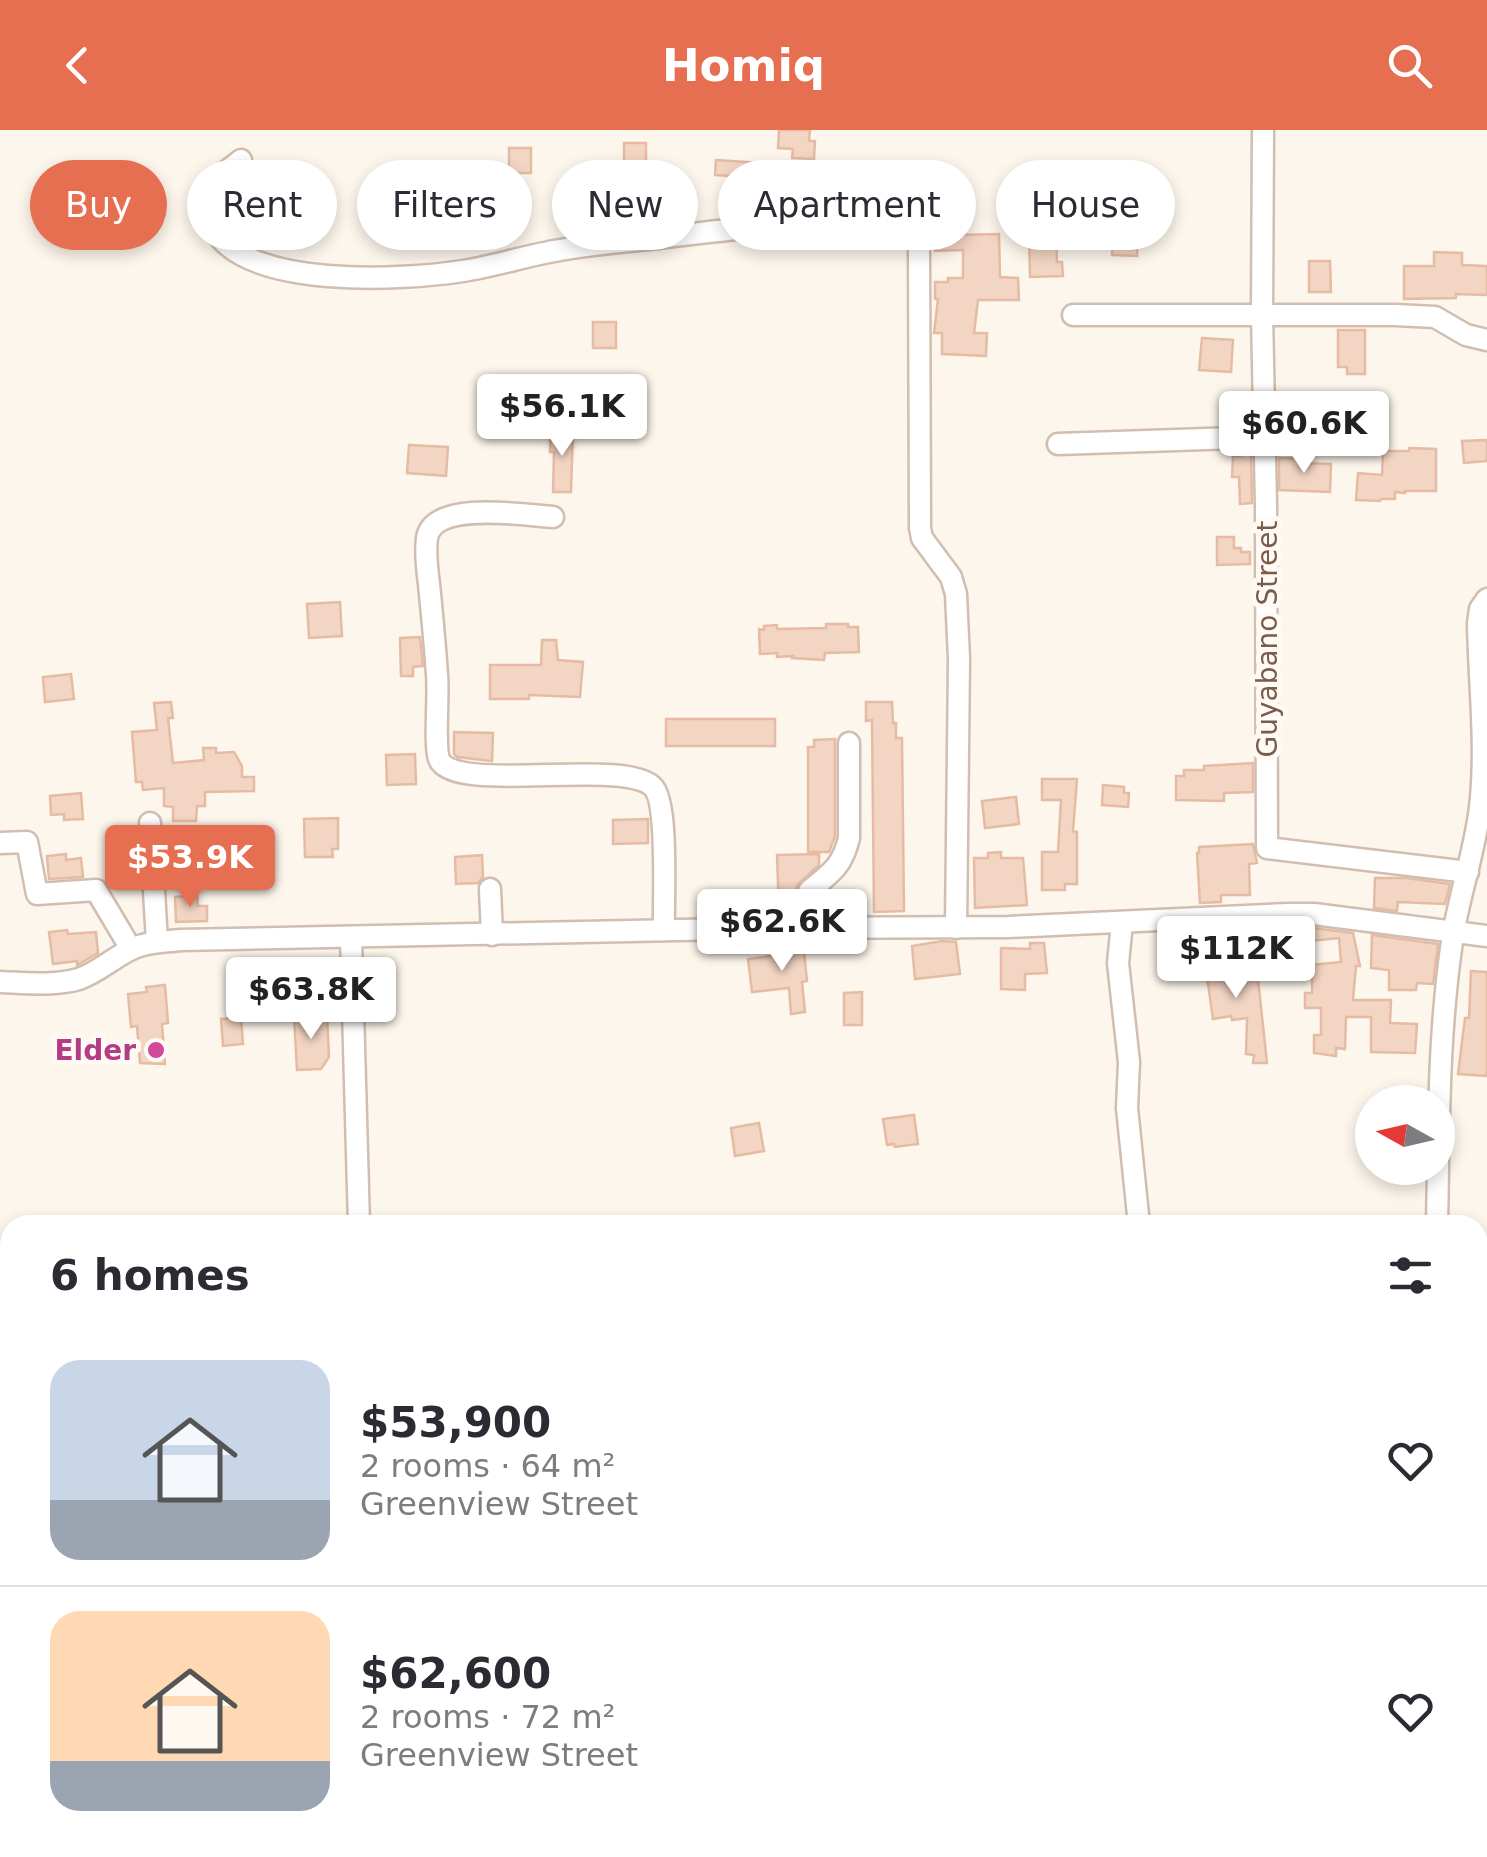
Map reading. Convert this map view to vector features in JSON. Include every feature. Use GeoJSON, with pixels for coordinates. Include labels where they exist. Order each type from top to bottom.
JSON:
{"type":"FeatureCollection","features":[{"type":"Feature","properties":{"kind":"street","name":"Guyabano Street"},"geometry":{"type":"LineString","coordinates":[[1263,130],[1267,848],[1468,872]]}},
{"type":"Feature","properties":{"kind":"street"},"geometry":{"type":"LineString","coordinates":[[238,250],[254,262],[271,267],[370,279],[417,276],[494,265],[559,250],[722,230],[812,223],[884,223],[902,226],[914,234],[919,247],[920,528],[922,538],[951,577],[957,610],[956,928]]}},
{"type":"Feature","properties":{"kind":"street"},"geometry":{"type":"LineString","coordinates":[[1074,315],[1435,317],[1466,335],[1487,340]]}},
{"type":"Feature","properties":{"kind":"street"},"geometry":{"type":"LineString","coordinates":[[1058,444],[1265,437]]}},
{"type":"Feature","properties":{"kind":"street"},"geometry":{"type":"LineString","coordinates":[[553,517],[458,514],[434,523],[428,532],[426,560],[438,678],[438,757],[456,772],[587,775],[646,781],[654,788],[663,810],[664,930]]}},
{"type":"Feature","properties":{"kind":"street"},"geometry":{"type":"LineString","coordinates":[[1437,1215],[1441,1055],[1454,932],[1480,807],[1483,770],[1478,624],[1480,609],[1487,599]]}},
{"type":"Feature","properties":{"kind":"street"},"geometry":{"type":"LineString","coordinates":[[806,928],[809,891],[834,871],[846,851],[849,743]]}},
{"type":"Feature","properties":{"kind":"street"},"geometry":{"type":"LineString","coordinates":[[150,823],[157,942]]}},
{"type":"Feature","properties":{"kind":"street"},"geometry":{"type":"LineString","coordinates":[[0,843],[27,842],[37,894],[96,890],[132,948]]}},
{"type":"Feature","properties":{"kind":"street"},"geometry":{"type":"LineString","coordinates":[[490,889],[492,934]]}},
{"type":"Feature","properties":{"kind":"street"},"geometry":{"type":"LineString","coordinates":[[0,982],[79,979],[132,948],[157,942],[664,930],[956,928],[1314,914],[1487,936]]}},
{"type":"Feature","properties":{"kind":"street"},"geometry":{"type":"LineString","coordinates":[[1122,923],[1118,963],[1129,1062],[1126,1108],[1138,1215]]}},
{"type":"Feature","properties":{"kind":"street"},"geometry":{"type":"LineString","coordinates":[[351,938],[359,1215]]}},
{"type":"Feature","properties":{"kind":"building"},"geometry":{"type":"Polygon","coordinates":[[[779,130],[810,130],[809,141],[815,141],[814,159],[792,158],[793,149],[778,148],[779,130]]]}},
{"type":"Feature","properties":{"kind":"building"},"geometry":{"type":"Polygon","coordinates":[[[624,143],[646,143],[646,160],[624,160],[624,143]]]}},
{"type":"Feature","properties":{"kind":"building"},"geometry":{"type":"Polygon","coordinates":[[[509,148],[531,148],[531,160],[509,160],[509,148]]]}},
{"type":"Feature","properties":{"kind":"building"},"geometry":{"type":"Polygon","coordinates":[[[996,234],[1000,277],[1018,278],[1019,300],[978,300],[974,333],[987,333],[986,356],[942,354],[942,333],[934,333],[938,299],[935,282],[963,278],[963,250],[976,250],[976,235],[996,234]]]}},
{"type":"Feature","properties":{"kind":"building"},"geometry":{"type":"Polygon","coordinates":[[[1029,250],[1057,250],[1063,276],[1030,277],[1029,250]]]}},
{"type":"Feature","properties":{"kind":"building"},"geometry":{"type":"Polygon","coordinates":[[[1112,250],[1137,250],[1137,256],[1112,255],[1112,250]]]}},
{"type":"Feature","properties":{"kind":"building"},"geometry":{"type":"Polygon","coordinates":[[[1434,252],[1462,253],[1462,265],[1487,266],[1487,295],[1404,299],[1404,266],[1434,266],[1434,252]]]}},
{"type":"Feature","properties":{"kind":"building"},"geometry":{"type":"Polygon","coordinates":[[[1309,261],[1330,261],[1331,292],[1309,292],[1309,261]]]}},
{"type":"Feature","properties":{"kind":"building"},"geometry":{"type":"Polygon","coordinates":[[[593,322],[616,322],[616,348],[593,348],[593,322]]]}},
{"type":"Feature","properties":{"kind":"building"},"geometry":{"type":"Polygon","coordinates":[[[1338,330],[1365,330],[1365,374],[1347,374],[1347,367],[1338,367],[1338,330]]]}},
{"type":"Feature","properties":{"kind":"building"},"geometry":{"type":"Polygon","coordinates":[[[1202,338],[1233,340],[1231,372],[1199,370],[1202,338]]]}},
{"type":"Feature","properties":{"kind":"building"},"geometry":{"type":"Polygon","coordinates":[[[551,429],[573,429],[571,492],[553,492],[551,429]]]}},
{"type":"Feature","properties":{"kind":"building"},"geometry":{"type":"Polygon","coordinates":[[[1487,440],[1487,461],[1464,463],[1462,441],[1487,440]]]}},
{"type":"Feature","properties":{"kind":"building"},"geometry":{"type":"Polygon","coordinates":[[[409,445],[448,447],[446,476],[407,473],[409,445]]]}},
{"type":"Feature","properties":{"kind":"building"},"geometry":{"type":"Polygon","coordinates":[[[1436,449],[1436,491],[1395,492],[1395,499],[1380,501],[1356,500],[1358,473],[1382,475],[1383,451],[1436,449]]]}},
{"type":"Feature","properties":{"kind":"building"},"geometry":{"type":"Polygon","coordinates":[[[1251,451],[1252,503],[1240,504],[1239,477],[1232,477],[1233,456],[1251,451]]]}},
{"type":"Feature","properties":{"kind":"building"},"geometry":{"type":"Polygon","coordinates":[[[1279,458],[1331,464],[1330,492],[1279,490],[1279,458]]]}},
{"type":"Feature","properties":{"kind":"building"},"geometry":{"type":"Polygon","coordinates":[[[1217,537],[1234,537],[1234,548],[1250,552],[1250,564],[1217,565],[1217,537]]]}},
{"type":"Feature","properties":{"kind":"building"},"geometry":{"type":"Polygon","coordinates":[[[340,602],[342,636],[309,638],[307,604],[340,602]]]}},
{"type":"Feature","properties":{"kind":"building"},"geometry":{"type":"Polygon","coordinates":[[[826,624],[858,627],[859,652],[825,653],[824,660],[760,654],[759,629],[764,630],[764,626],[826,628],[826,624]]]}},
{"type":"Feature","properties":{"kind":"building"},"geometry":{"type":"Polygon","coordinates":[[[420,637],[423,666],[413,667],[413,676],[401,676],[400,638],[420,637]]]}},
{"type":"Feature","properties":{"kind":"building"},"geometry":{"type":"Polygon","coordinates":[[[542,640],[556,640],[558,660],[583,662],[580,697],[529,695],[529,699],[490,699],[490,665],[541,665],[542,640]]]}},
{"type":"Feature","properties":{"kind":"building"},"geometry":{"type":"Polygon","coordinates":[[[71,674],[74,699],[45,702],[43,677],[71,674]]]}},
{"type":"Feature","properties":{"kind":"building"},"geometry":{"type":"Polygon","coordinates":[[[171,702],[173,718],[168,718],[173,763],[204,760],[203,748],[216,748],[216,753],[234,752],[242,766],[242,777],[254,777],[254,791],[205,792],[205,806],[197,806],[196,821],[173,821],[173,807],[164,806],[164,788],[143,790],[142,782],[136,782],[132,732],[157,730],[154,703],[171,702]]]}},
{"type":"Feature","properties":{"kind":"building"},"geometry":{"type":"Polygon","coordinates":[[[866,702],[892,702],[896,738],[902,738],[904,911],[874,912],[872,720],[866,721],[866,702]]]}},
{"type":"Feature","properties":{"kind":"building"},"geometry":{"type":"Polygon","coordinates":[[[666,719],[775,719],[775,746],[666,746],[666,719]]]}},
{"type":"Feature","properties":{"kind":"building"},"geometry":{"type":"Polygon","coordinates":[[[454,732],[493,733],[492,761],[457,757],[454,732]]]}},
{"type":"Feature","properties":{"kind":"building"},"geometry":{"type":"Polygon","coordinates":[[[835,739],[835,836],[829,852],[808,852],[808,747],[814,747],[814,740],[835,739]]]}},
{"type":"Feature","properties":{"kind":"building"},"geometry":{"type":"Polygon","coordinates":[[[415,754],[416,784],[387,785],[386,755],[415,754]]]}},
{"type":"Feature","properties":{"kind":"building"},"geometry":{"type":"Polygon","coordinates":[[[1253,763],[1253,792],[1224,793],[1224,801],[1176,800],[1176,776],[1184,776],[1184,770],[1253,763]]]}},
{"type":"Feature","properties":{"kind":"building"},"geometry":{"type":"Polygon","coordinates":[[[1042,779],[1077,779],[1073,831],[1077,832],[1077,884],[1065,884],[1065,890],[1042,890],[1042,852],[1058,852],[1061,800],[1042,800],[1042,779]]]}},
{"type":"Feature","properties":{"kind":"building"},"geometry":{"type":"Polygon","coordinates":[[[1103,785],[1124,787],[1124,793],[1129,793],[1128,807],[1102,805],[1103,785]]]}},
{"type":"Feature","properties":{"kind":"building"},"geometry":{"type":"Polygon","coordinates":[[[81,793],[83,819],[64,820],[64,814],[51,815],[50,796],[81,793]]]}},
{"type":"Feature","properties":{"kind":"building"},"geometry":{"type":"Polygon","coordinates":[[[1016,797],[1019,824],[985,828],[982,801],[1016,797]]]}},
{"type":"Feature","properties":{"kind":"building"},"geometry":{"type":"Polygon","coordinates":[[[338,818],[338,849],[332,849],[333,857],[305,857],[304,819],[338,818]]]}},
{"type":"Feature","properties":{"kind":"building"},"geometry":{"type":"Polygon","coordinates":[[[648,819],[648,843],[613,844],[613,820],[648,819]]]}},
{"type":"Feature","properties":{"kind":"building"},"geometry":{"type":"Polygon","coordinates":[[[1253,844],[1257,863],[1249,864],[1250,895],[1221,895],[1221,902],[1200,903],[1199,847],[1253,844]]]}},
{"type":"Feature","properties":{"kind":"building"},"geometry":{"type":"Polygon","coordinates":[[[1001,852],[1001,858],[1023,858],[1027,905],[975,908],[974,858],[988,858],[988,853],[1001,852]]]}},
{"type":"Feature","properties":{"kind":"building"},"geometry":{"type":"Polygon","coordinates":[[[66,854],[66,860],[81,858],[83,877],[49,879],[47,856],[66,854]]]}},
{"type":"Feature","properties":{"kind":"building"},"geometry":{"type":"Polygon","coordinates":[[[819,854],[819,865],[797,885],[794,910],[779,910],[777,855],[819,854]]]}},
{"type":"Feature","properties":{"kind":"building"},"geometry":{"type":"Polygon","coordinates":[[[482,855],[483,877],[478,883],[456,884],[455,857],[482,855]]]}},
{"type":"Feature","properties":{"kind":"building"},"geometry":{"type":"Polygon","coordinates":[[[1375,878],[1450,884],[1445,904],[1398,902],[1397,911],[1374,908],[1375,878]]]}},
{"type":"Feature","properties":{"kind":"building"},"geometry":{"type":"Polygon","coordinates":[[[197,895],[198,906],[207,906],[207,921],[176,922],[175,897],[197,895]]]}},
{"type":"Feature","properties":{"kind":"building"},"geometry":{"type":"Polygon","coordinates":[[[706,897],[747,897],[747,914],[706,914],[706,897]]]}},
{"type":"Feature","properties":{"kind":"building"},"geometry":{"type":"Polygon","coordinates":[[[1280,928],[1353,933],[1360,966],[1356,966],[1353,1000],[1391,1000],[1390,1023],[1417,1024],[1415,1053],[1371,1052],[1371,1017],[1346,1017],[1345,1049],[1336,1048],[1336,1056],[1314,1053],[1314,1035],[1321,1035],[1321,1008],[1305,1008],[1305,993],[1312,993],[1312,965],[1341,962],[1339,938],[1279,944],[1280,928]]]}},
{"type":"Feature","properties":{"kind":"building"},"geometry":{"type":"Polygon","coordinates":[[[67,930],[68,934],[96,932],[98,953],[77,965],[77,961],[53,964],[49,932],[67,930]]]}},
{"type":"Feature","properties":{"kind":"building"},"geometry":{"type":"Polygon","coordinates":[[[1372,935],[1438,944],[1433,984],[1417,983],[1416,990],[1389,990],[1389,970],[1371,968],[1372,935]]]}},
{"type":"Feature","properties":{"kind":"building"},"geometry":{"type":"Polygon","coordinates":[[[780,942],[803,942],[805,1012],[791,1014],[789,988],[752,992],[748,959],[781,955],[780,942]]]}},
{"type":"Feature","properties":{"kind":"building"},"geometry":{"type":"Polygon","coordinates":[[[956,942],[960,974],[915,979],[912,946],[956,942]]]}},
{"type":"Feature","properties":{"kind":"building"},"geometry":{"type":"Polygon","coordinates":[[[1030,943],[1044,943],[1047,973],[1025,974],[1025,990],[1001,989],[1001,948],[1030,949],[1030,943]]]}},
{"type":"Feature","properties":{"kind":"building"},"geometry":{"type":"Polygon","coordinates":[[[1205,947],[1221,947],[1221,965],[1233,964],[1234,974],[1247,973],[1247,980],[1258,979],[1267,1063],[1253,1063],[1254,1055],[1246,1054],[1247,1018],[1213,1019],[1205,947]]]}},
{"type":"Feature","properties":{"kind":"building"},"geometry":{"type":"Polygon","coordinates":[[[1471,971],[1487,972],[1487,1076],[1458,1074],[1465,1018],[1469,1018],[1471,971]]]}},
{"type":"Feature","properties":{"kind":"building"},"geometry":{"type":"Polygon","coordinates":[[[165,985],[165,1064],[140,1063],[137,1026],[131,1027],[128,994],[165,985]]]}},
{"type":"Feature","properties":{"kind":"building"},"geometry":{"type":"Polygon","coordinates":[[[862,992],[862,1025],[844,1025],[844,993],[862,992]]]}},
{"type":"Feature","properties":{"kind":"building"},"geometry":{"type":"Polygon","coordinates":[[[327,1015],[329,1057],[321,1069],[297,1070],[294,1017],[327,1015]]]}},
{"type":"Feature","properties":{"kind":"building"},"geometry":{"type":"Polygon","coordinates":[[[241,1018],[243,1044],[223,1046],[221,1019],[241,1018]]]}},
{"type":"Feature","properties":{"kind":"building"},"geometry":{"type":"Polygon","coordinates":[[[914,1115],[918,1144],[887,1145],[883,1119],[914,1115]]]}},
{"type":"Feature","properties":{"kind":"building"},"geometry":{"type":"Polygon","coordinates":[[[759,1123],[764,1151],[735,1156],[731,1128],[759,1123]]]}},
{"type":"Feature","properties":{"kind":"place","name":"Elder"},"geometry":{"type":"Point","coordinates":[156,1050]}}]}
